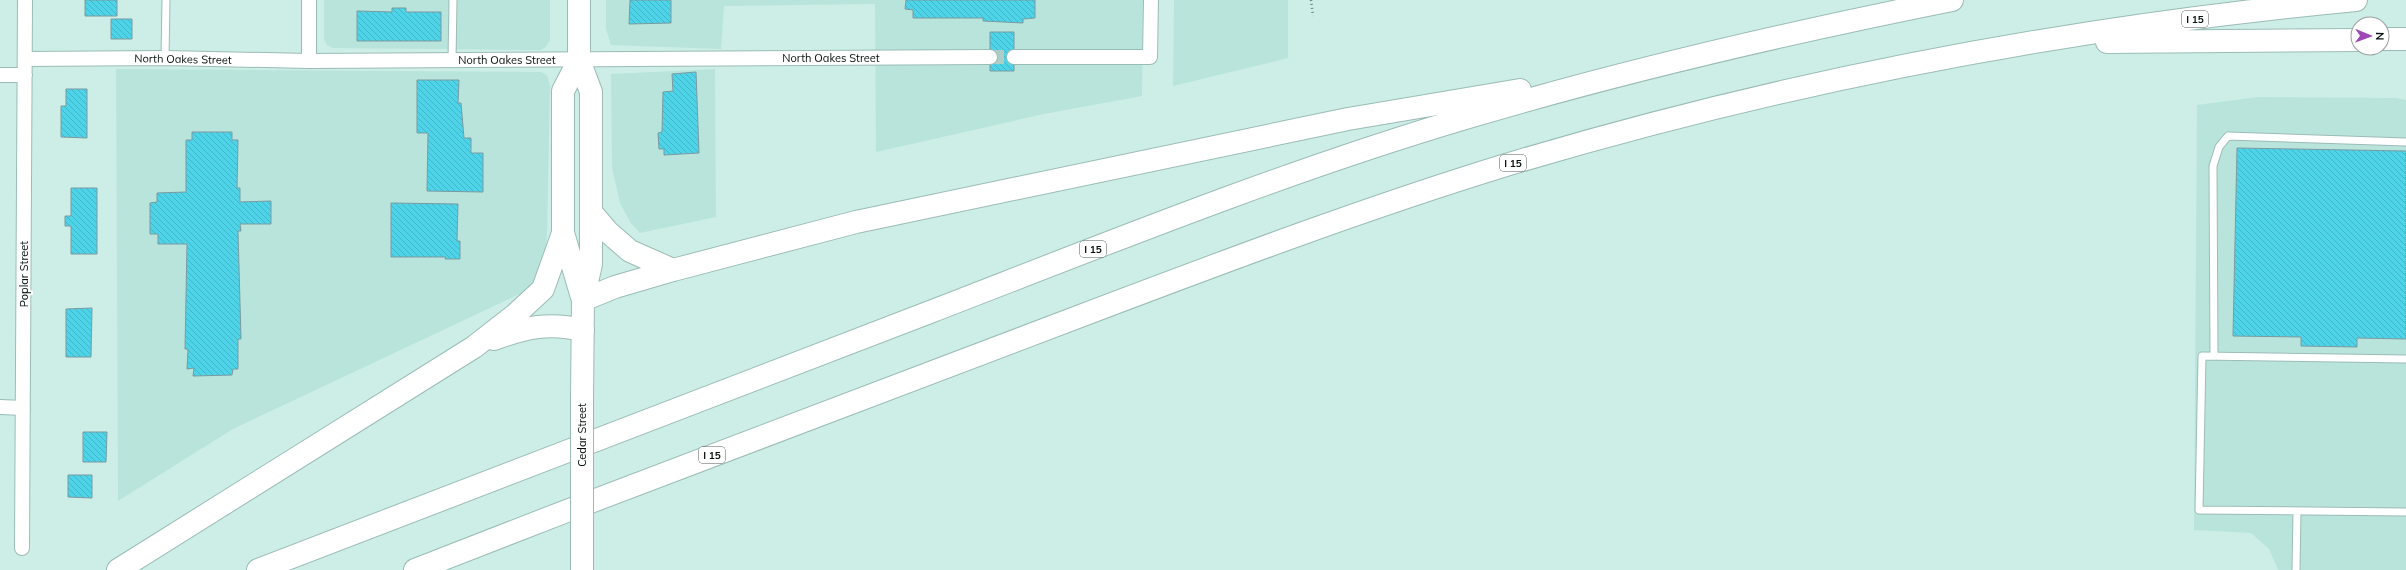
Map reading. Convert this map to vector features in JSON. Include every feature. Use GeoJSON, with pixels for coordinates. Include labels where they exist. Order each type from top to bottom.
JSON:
{"type":"FeatureCollection","features":[{"type":"Feature","properties":{"kind":"main road","name":"Cedar Street"},"geometry":{"type":"LineString","coordinates":[[579,0],[579,60],[591,92],[591,264],[583,300],[582,561]]}},
{"type":"Feature","properties":{"kind":"main road","name":"I 15"},"geometry":{"type":"LineString","coordinates":[[258,570],[1224,200],[1462,119],[1645,69],[1822,26],[1952,0]]}},
{"type":"Feature","properties":{"kind":"main road","name":"I 15"},"geometry":{"type":"LineString","coordinates":[[416,570],[1010,342],[1330,223],[1444,185],[1594,140],[1724,107],[1910,66],[2034,43],[2160,23],[2356,0]]}},
{"type":"Feature","properties":{"kind":"main road"},"geometry":{"type":"LineString","coordinates":[[2390,39],[2406,39]]}},
{"type":"Feature","properties":{"kind":"main road"},"geometry":{"type":"LineString","coordinates":[[2034,43],[2350,40]]}},
{"type":"Feature","properties":{"kind":"main road","name":"Cedar Street"},"geometry":{"type":"LineString","coordinates":[[579,60],[563,91],[563,233],[583,300]]}},
{"type":"Feature","properties":{"kind":"main road"},"geometry":{"type":"LineString","coordinates":[[583,300],[615,287],[673,270],[856,222],[1348,119],[1645,69]]}},
{"type":"Feature","properties":{"kind":"main road"},"geometry":{"type":"LineString","coordinates":[[591,212],[608,232],[630,251],[673,270]]}},
{"type":"Feature","properties":{"kind":"main road"},"geometry":{"type":"LineString","coordinates":[[118,570],[474,347],[515,315],[543,289],[563,233]]}},
{"type":"Feature","properties":{"kind":"main road"},"geometry":{"type":"LineString","coordinates":[[474,347],[516,331],[538,326],[560,325],[583,330]]}},
{"type":"Feature","properties":{"kind":"street","name":"Poplar Street"},"geometry":{"type":"LineString","coordinates":[[22,548],[25,0]]}},
{"type":"Feature","properties":{"kind":"street"},"geometry":{"type":"LineString","coordinates":[[309,0],[309,61]]}},
{"type":"Feature","properties":{"kind":"street"},"geometry":{"type":"LineString","coordinates":[[1014,57],[1150,57],[1151,0]]}},
{"type":"Feature","properties":{"kind":"street","name":"North Oakes Street"},"geometry":{"type":"LineString","coordinates":[[25,59],[165,58],[309,61],[990,57]]}},
{"type":"Feature","properties":{"kind":"street"},"geometry":{"type":"LineString","coordinates":[[0,75],[25,75]]}},
{"type":"Feature","properties":{"kind":"street"},"geometry":{"type":"LineString","coordinates":[[0,407],[23,408]]}},
{"type":"Feature","properties":{"kind":"lane"},"geometry":{"type":"LineString","coordinates":[[165,58],[166,0]]}},
{"type":"Feature","properties":{"kind":"lane"},"geometry":{"type":"LineString","coordinates":[[452,60],[453,0]]}},
{"type":"Feature","properties":{"kind":"lane"},"geometry":{"type":"LineString","coordinates":[[2214,356],[2213,166],[2219,147],[2228,136],[2406,142]]}},
{"type":"Feature","properties":{"kind":"lane"},"geometry":{"type":"LineString","coordinates":[[2406,359],[2202,356],[2199,510],[2406,512]]}},
{"type":"Feature","properties":{"kind":"lane"},"geometry":{"type":"LineString","coordinates":[[2296,570],[2298,511]]}},
{"type":"Feature","properties":{"kind":"path"},"geometry":{"type":"LineString","coordinates":[[1311,0],[1313,16]]}},
{"type":"Feature","properties":{"kind":"shaded area"},"geometry":{"type":"Polygon","coordinates":[[[324,0],[550,0],[550,40],[546,47],[541,50],[333,48],[327,45],[324,39],[324,0]]]}},
{"type":"Feature","properties":{"kind":"shaded area"},"geometry":{"type":"Polygon","coordinates":[[[606,0],[1143,0],[1142,96],[1044,114],[876,152],[875,4],[724,6],[721,49],[611,45],[606,29],[606,0]]]}},
{"type":"Feature","properties":{"kind":"shaded area"},"geometry":{"type":"Polygon","coordinates":[[[1174,0],[1288,0],[1288,58],[1173,86],[1174,0]]]}},
{"type":"Feature","properties":{"kind":"shaded area"},"geometry":{"type":"Polygon","coordinates":[[[116,69],[541,72],[547,75],[550,86],[547,235],[544,264],[528,290],[233,429],[118,501],[116,69]]]}},
{"type":"Feature","properties":{"kind":"shaded area"},"geometry":{"type":"Polygon","coordinates":[[[715,69],[716,217],[640,233],[630,222],[620,203],[612,168],[611,74],[715,69]]]}},
{"type":"Feature","properties":{"kind":"shaded area"},"geometry":{"type":"Polygon","coordinates":[[[2258,97],[2396,98],[2406,100],[2406,570],[2278,570],[2269,549],[2251,533],[2194,530],[2197,105],[2258,97]]]}},
{"type":"Feature","properties":{"kind":"building"},"geometry":{"type":"Polygon","coordinates":[[[85,0],[117,0],[117,16],[85,16],[85,0]]]}},
{"type":"Feature","properties":{"kind":"building"},"geometry":{"type":"Polygon","coordinates":[[[630,0],[671,0],[671,23],[629,24],[630,0]]]}},
{"type":"Feature","properties":{"kind":"building"},"geometry":{"type":"Polygon","coordinates":[[[906,0],[1035,0],[1035,18],[1023,19],[1023,23],[983,21],[983,18],[913,18],[913,10],[905,9],[906,0]]]}},
{"type":"Feature","properties":{"kind":"building"},"geometry":{"type":"Polygon","coordinates":[[[392,8],[406,8],[406,12],[441,12],[441,41],[357,41],[357,11],[392,12],[392,8]]]}},
{"type":"Feature","properties":{"kind":"building"},"geometry":{"type":"Polygon","coordinates":[[[111,19],[132,19],[132,39],[111,39],[111,19]]]}},
{"type":"Feature","properties":{"kind":"building"},"geometry":{"type":"Polygon","coordinates":[[[990,32],[1014,32],[1014,71],[990,71],[990,32]]]}},
{"type":"Feature","properties":{"kind":"building"},"geometry":{"type":"Polygon","coordinates":[[[696,72],[699,153],[664,155],[664,149],[659,149],[658,133],[662,132],[663,92],[673,91],[672,74],[696,72]]]}},
{"type":"Feature","properties":{"kind":"building"},"geometry":{"type":"Polygon","coordinates":[[[417,80],[459,80],[458,103],[461,103],[464,138],[471,138],[471,153],[483,153],[483,192],[427,191],[428,133],[417,133],[417,80]]]}},
{"type":"Feature","properties":{"kind":"building"},"geometry":{"type":"Polygon","coordinates":[[[66,89],[87,89],[87,138],[61,137],[61,106],[66,106],[66,89]]]}},
{"type":"Feature","properties":{"kind":"building"},"geometry":{"type":"Polygon","coordinates":[[[192,132],[232,132],[232,140],[238,140],[237,188],[240,188],[240,202],[271,201],[271,224],[240,224],[241,231],[238,231],[241,339],[238,339],[238,369],[233,369],[232,375],[193,376],[194,368],[187,369],[188,349],[185,349],[187,244],[158,244],[158,234],[150,234],[150,203],[157,202],[157,193],[186,192],[186,140],[192,140],[192,132]]]}},
{"type":"Feature","properties":{"kind":"building"},"geometry":{"type":"Polygon","coordinates":[[[2237,148],[2406,151],[2406,339],[2357,338],[2357,347],[2301,346],[2301,337],[2233,336],[2237,148]]]}},
{"type":"Feature","properties":{"kind":"building"},"geometry":{"type":"Polygon","coordinates":[[[71,188],[97,188],[97,254],[71,254],[71,226],[65,226],[65,216],[71,216],[71,188]]]}},
{"type":"Feature","properties":{"kind":"building"},"geometry":{"type":"Polygon","coordinates":[[[391,203],[458,204],[457,241],[460,241],[460,259],[445,259],[446,257],[391,257],[391,203]]]}},
{"type":"Feature","properties":{"kind":"building"},"geometry":{"type":"Polygon","coordinates":[[[92,308],[91,357],[66,357],[66,309],[92,308]]]}},
{"type":"Feature","properties":{"kind":"building"},"geometry":{"type":"Polygon","coordinates":[[[83,432],[107,432],[106,462],[83,462],[83,432]]]}},
{"type":"Feature","properties":{"kind":"building"},"geometry":{"type":"Polygon","coordinates":[[[68,475],[92,475],[92,498],[68,497],[68,475]]]}},
{"type":"Feature","properties":{"kind":"tunnel"},"geometry":{"type":"LineString","coordinates":[[990,57],[1014,57]]}}]}
